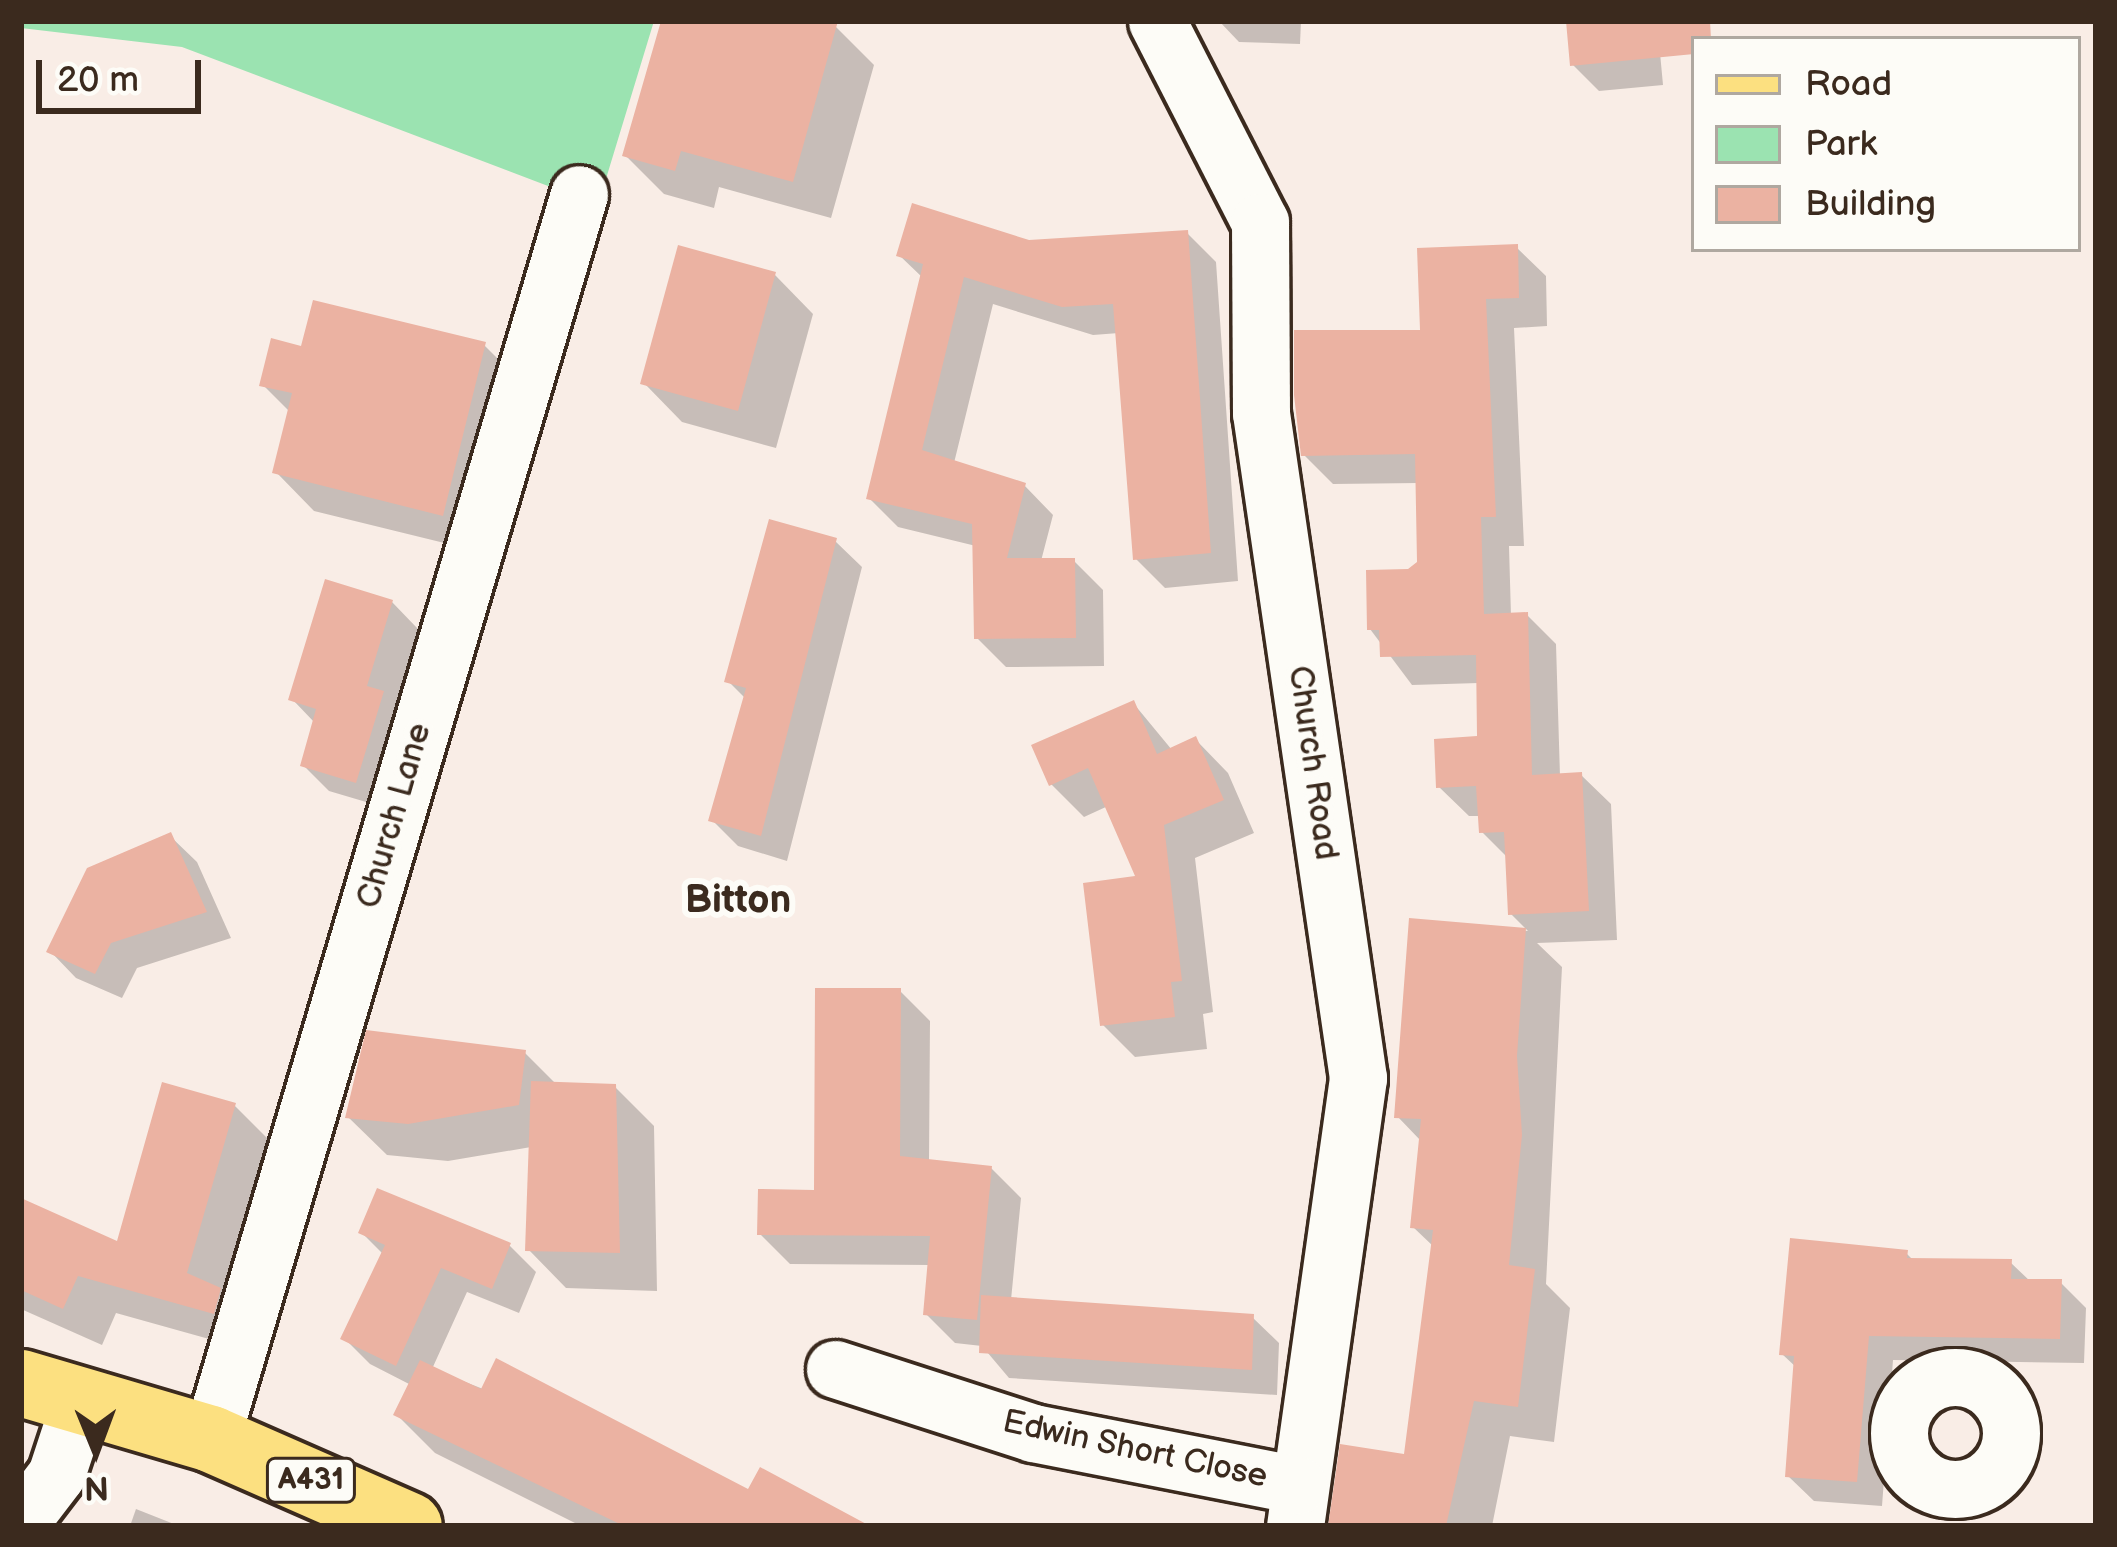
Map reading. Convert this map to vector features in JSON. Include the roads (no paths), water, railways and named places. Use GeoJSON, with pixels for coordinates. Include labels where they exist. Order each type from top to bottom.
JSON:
{"type":"FeatureCollection","features":[{"type":"Feature","properties":{"kind":"main road","name":"A431"},"geometry":{"type":"LineString","coordinates":[[51,1391],[211,1439],[409,1526]]}},
{"type":"Feature","properties":{"kind":"street","name":"Church Road"},"geometry":{"type":"LineString","coordinates":[[1157,21],[1260,222],[1261,413],[1358,1078],[1297,1506]]}},
{"type":"Feature","properties":{"kind":"street","name":"Church Lane"},"geometry":{"type":"LineString","coordinates":[[211,1439],[579,194]]}},
{"type":"Feature","properties":{"kind":"street","name":"Edwin Short Close"},"geometry":{"type":"LineString","coordinates":[[835,1369],[1033,1433],[1297,1506]]}},
{"type":"Feature","properties":{"kind":"street"},"geometry":{"type":"LineString","coordinates":[[21,1521],[56,1475],[51,1391]]}},
{"type":"Feature","properties":{"kind":"district","name":"Bitton"},"geometry":{"type":"Point","coordinates":[738,901]}}]}
